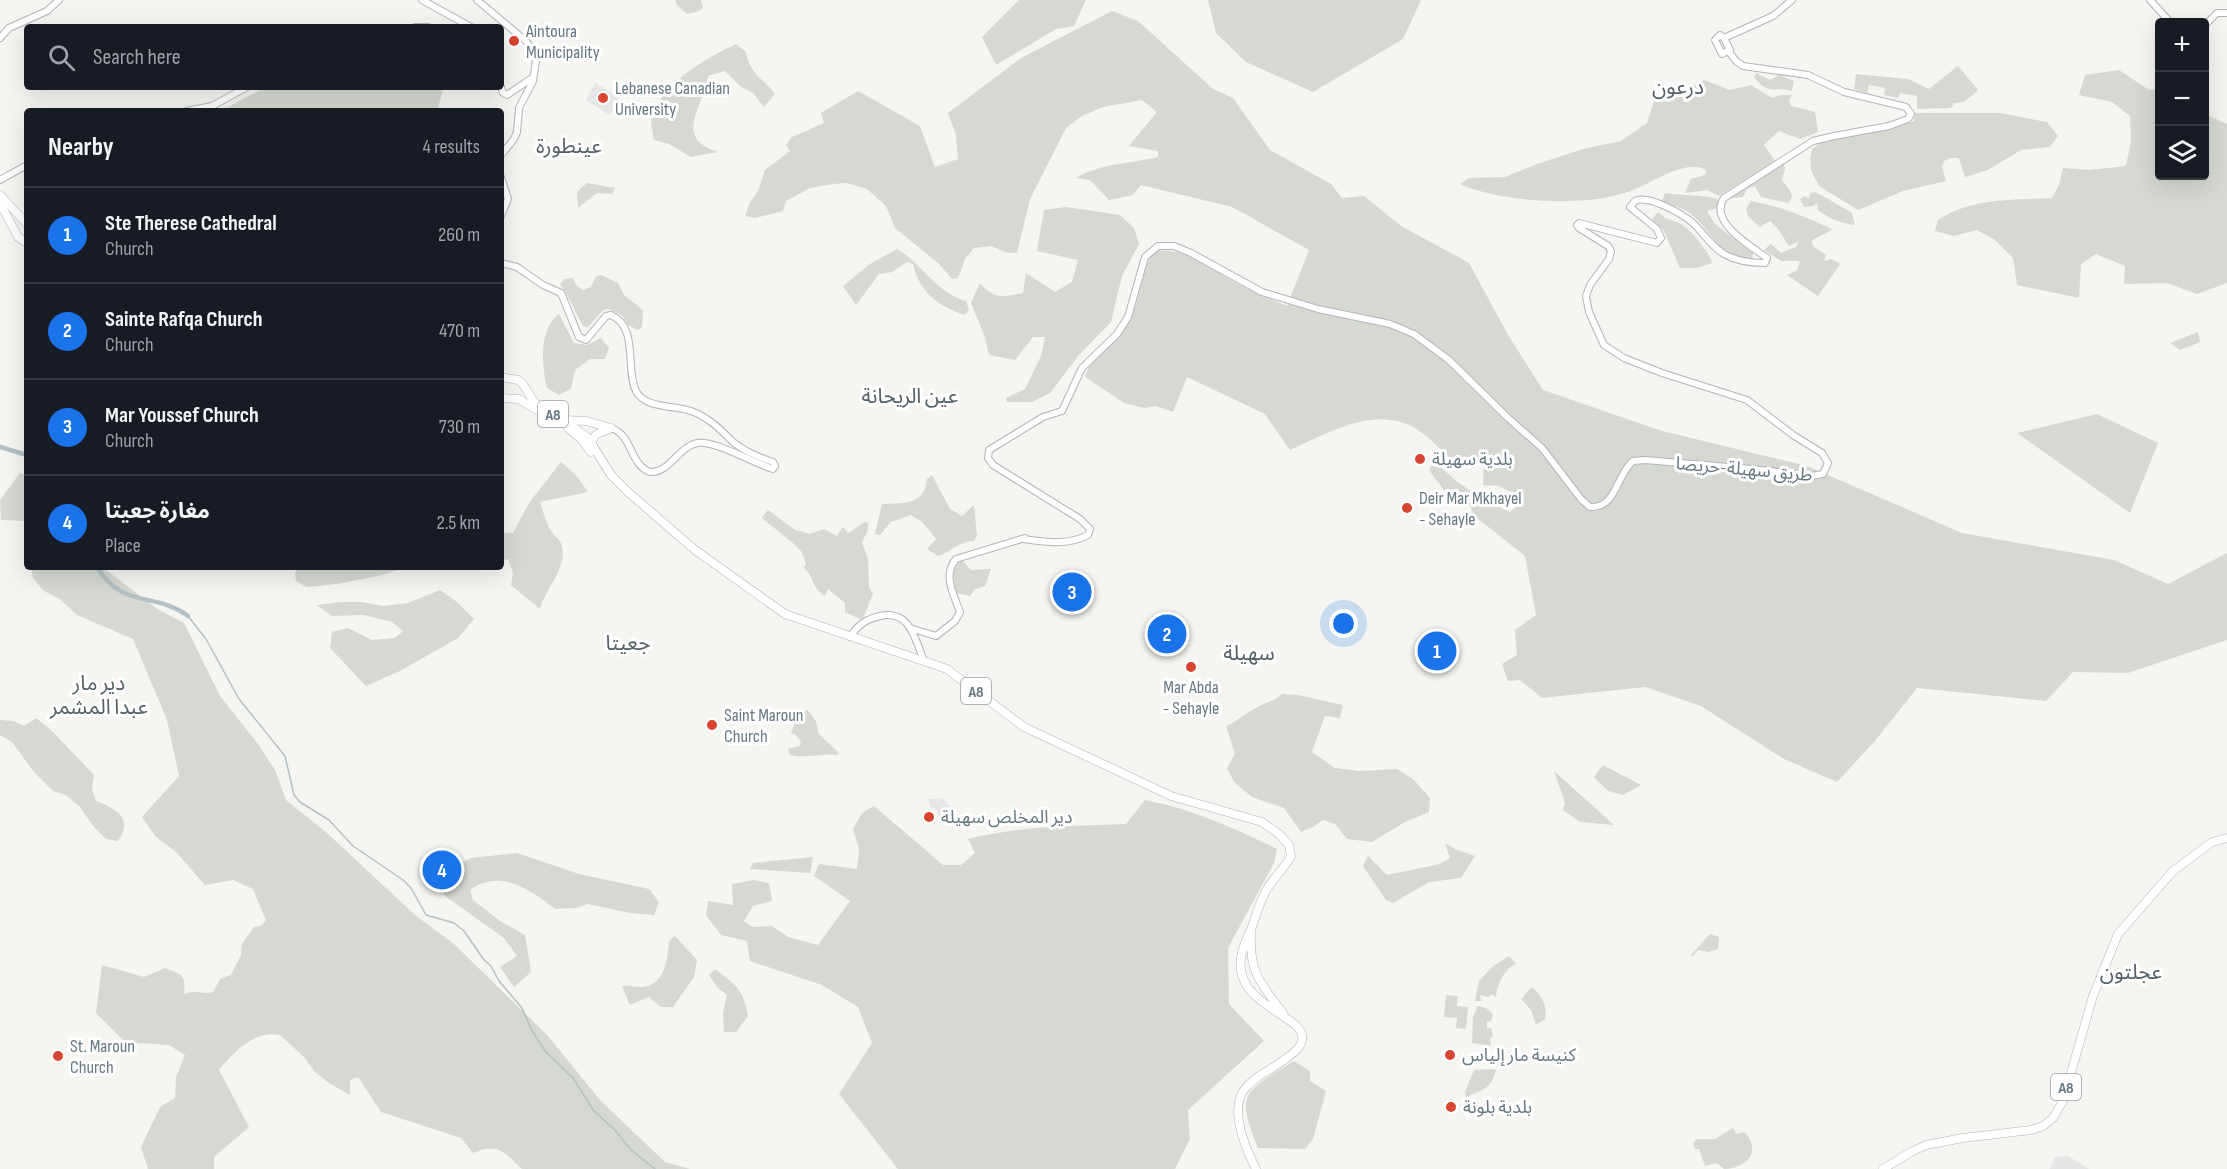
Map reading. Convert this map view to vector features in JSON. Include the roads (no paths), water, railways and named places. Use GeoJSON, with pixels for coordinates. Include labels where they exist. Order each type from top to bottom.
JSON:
{"type":"FeatureCollection","features":[{"type":"Feature","properties":{"kind":"highway"},"geometry":{"type":"LineString","coordinates":[[0,195],[24,221]]}},
{"type":"Feature","properties":{"kind":"highway"},"geometry":{"type":"LineString","coordinates":[[0,203],[18,237],[24,241]]}},
{"type":"Feature","properties":{"kind":"highway","name":"A8"},"geometry":{"type":"LineString","coordinates":[[504,378],[519,380],[535,403],[564,420],[586,439],[617,482],[695,550],[785,614],[952,672],[1024,727],[1171,795],[1249,818],[1272,828],[1289,845],[1291,855],[1265,892],[1251,928],[1247,949]]}},
{"type":"Feature","properties":{"kind":"highway","name":"A8"},"geometry":{"type":"LineString","coordinates":[[504,398],[522,400],[586,439],[600,461]]}},
{"type":"Feature","properties":{"kind":"highway"},"geometry":{"type":"LineString","coordinates":[[564,420],[611,428]]}},
{"type":"Feature","properties":{"kind":"highway"},"geometry":{"type":"LineString","coordinates":[[586,439],[611,428]]}},
{"type":"Feature","properties":{"kind":"highway","name":"A8"},"geometry":{"type":"LineString","coordinates":[[1882,1169],[1926,1145],[1963,1138],[2022,1132],[2043,1126],[2053,1118],[2062,1101],[2092,996],[2114,941],[2127,921],[2182,864],[2212,842],[2227,840]]}},
{"type":"Feature","properties":{"kind":"highway"},"geometry":{"type":"LineString","coordinates":[[1247,949],[1255,973],[1286,1018]]}},
{"type":"Feature","properties":{"kind":"highway"},"geometry":{"type":"LineString","coordinates":[[1247,949],[1240,964],[1244,978],[1255,996],[1267,1007],[1294,1022],[1302,1030],[1302,1042],[1294,1053],[1249,1085],[1240,1098],[1241,1129],[1256,1169]]}},
{"type":"Feature","properties":{"kind":"highway"},"geometry":{"type":"LineString","coordinates":[[1267,1007],[1271,1004],[1271,997]]}},
{"type":"Feature","properties":{"kind":"main road"},"geometry":{"type":"LineString","coordinates":[[0,38],[9,27],[47,11],[59,0]]}},
{"type":"Feature","properties":{"kind":"main road"},"geometry":{"type":"LineString","coordinates":[[423,0],[457,24]]}},
{"type":"Feature","properties":{"kind":"main road"},"geometry":{"type":"LineString","coordinates":[[477,0],[530,46],[536,60],[531,86],[519,108],[517,132],[504,151]]}},
{"type":"Feature","properties":{"kind":"main road","name":"طريق سهيلة-حريصا"},"geometry":{"type":"LineString","coordinates":[[910,628],[936,636],[955,621],[960,612],[954,599],[950,574],[956,559],[1033,536],[1042,541],[1072,542],[1088,535],[1090,529],[1080,519],[993,465],[988,458],[989,450],[1046,416],[1059,413],[1064,408],[1070,389],[1082,368],[1117,334],[1128,317],[1145,257],[1152,249],[1163,245],[1174,246],[1191,253],[1262,292],[1318,309],[1390,324],[1414,334],[1449,360],[1542,448],[1581,499],[1590,507],[1605,503],[1612,496],[1625,470],[1633,462],[1645,460],[1811,476],[1823,474],[1828,463],[1824,454],[1793,435],[1754,404],[1737,396],[1662,373],[1624,358],[1606,347],[1595,328],[1587,301],[1588,289],[1611,251],[1608,246],[1577,225],[1579,223],[1657,243],[1661,238],[1659,231],[1630,207],[1637,199],[1645,199],[1687,218],[1712,245],[1725,254],[1747,262],[1765,262],[1767,259],[1765,256],[1742,242],[1730,229],[1720,209],[1724,198],[1813,141],[1889,126],[1908,119],[1910,111],[1903,106],[1844,92],[1808,75],[1743,66],[1736,61],[1729,52],[1724,38],[1773,15],[1792,0]]}},
{"type":"Feature","properties":{"kind":"main road"},"geometry":{"type":"LineString","coordinates":[[2150,0],[2166,18]]}},
{"type":"Feature","properties":{"kind":"main road"},"geometry":{"type":"LineString","coordinates":[[2209,22],[2217,14],[2227,13]]}},
{"type":"Feature","properties":{"kind":"main road"},"geometry":{"type":"LineString","coordinates":[[502,90],[502,93],[508,95],[528,83],[534,75]]}},
{"type":"Feature","properties":{"kind":"main road"},"geometry":{"type":"LineString","coordinates":[[202,108],[212,106],[241,90]]}},
{"type":"Feature","properties":{"kind":"main road"},"geometry":{"type":"LineString","coordinates":[[1,179],[24,167]]}},
{"type":"Feature","properties":{"kind":"main road"},"geometry":{"type":"LineString","coordinates":[[504,188],[507,199],[504,208]]}},
{"type":"Feature","properties":{"kind":"main road"},"geometry":{"type":"LineString","coordinates":[[504,264],[518,267],[543,285],[561,292],[582,340],[586,340],[606,316],[611,315],[619,320],[629,342],[635,389],[642,397],[667,406],[692,411],[718,426],[733,442],[773,465],[700,443],[685,449],[660,471],[650,472],[638,465],[628,442],[619,432],[611,428]]}},
{"type":"Feature","properties":{"kind":"main road"},"geometry":{"type":"LineString","coordinates":[[850,637],[866,620],[887,614],[900,617],[910,628],[924,661]]}},
{"type":"Feature","properties":{"kind":"waterway"},"geometry":{"type":"LineString","coordinates":[[0,447],[24,454]]}},
{"type":"Feature","properties":{"kind":"waterway"},"geometry":{"type":"LineString","coordinates":[[99,570],[107,580],[129,595],[176,608],[188,616]]}},
{"type":"Feature","properties":{"kind":"waterway"},"geometry":{"type":"LineString","coordinates":[[188,616],[206,639],[239,699],[285,756],[294,795],[300,802],[329,820],[353,846],[403,880],[411,888],[426,915],[454,923],[464,931],[484,960],[491,966],[499,981],[522,1008],[531,1029],[545,1051],[573,1078],[594,1111],[615,1130],[631,1150],[655,1169]]}},
{"type":"Feature","properties":{"kind":"place","name":"Aintoura Municipality"},"geometry":{"type":"Point","coordinates":[514,41]}},
{"type":"Feature","properties":{"kind":"place","name":"Lebanese Canadian University"},"geometry":{"type":"Point","coordinates":[603,98]}},
{"type":"Feature","properties":{"kind":"place","name":"بلدية سهيلة"},"geometry":{"type":"Point","coordinates":[1420,459]}},
{"type":"Feature","properties":{"kind":"place","name":"Deir Mar Mkhayel - Sehayle"},"geometry":{"type":"Point","coordinates":[1407,508]}},
{"type":"Feature","properties":{"kind":"place","name":"Mar Youssef Church"},"geometry":{"type":"Point","coordinates":[1072,592]}},
{"type":"Feature","properties":{"kind":"place","name":"Sainte Rafqa Church"},"geometry":{"type":"Point","coordinates":[1167,634]}},
{"type":"Feature","properties":{"kind":"place","name":"Ste Therese Cathedral"},"geometry":{"type":"Point","coordinates":[1437,651]}},
{"type":"Feature","properties":{"kind":"place","name":"Mar Abda - Sehayle"},"geometry":{"type":"Point","coordinates":[1191,667]}},
{"type":"Feature","properties":{"kind":"place","name":"Saint Maroun Church"},"geometry":{"type":"Point","coordinates":[712,725]}},
{"type":"Feature","properties":{"kind":"place","name":"دير المخلص سهيلة"},"geometry":{"type":"Point","coordinates":[929,817]}},
{"type":"Feature","properties":{"kind":"place","name":"مغارة جعيتا"},"geometry":{"type":"Point","coordinates":[442,870]}},
{"type":"Feature","properties":{"kind":"place","name":"كنيسة مار إلياس"},"geometry":{"type":"Point","coordinates":[1450,1055]}},
{"type":"Feature","properties":{"kind":"place","name":"St. Maroun Church"},"geometry":{"type":"Point","coordinates":[58,1056]}},
{"type":"Feature","properties":{"kind":"place","name":"بلدية بلونة"},"geometry":{"type":"Point","coordinates":[1451,1107]}},
{"type":"Feature","properties":{"kind":"district","name":"درعون"},"geometry":{"type":"Point","coordinates":[1678,87]}},
{"type":"Feature","properties":{"kind":"district","name":"عينطورة"},"geometry":{"type":"Point","coordinates":[569,146]}},
{"type":"Feature","properties":{"kind":"district","name":"عين الريحانة"},"geometry":{"type":"Point","coordinates":[910,396]}},
{"type":"Feature","properties":{"kind":"district","name":"جعيتا"},"geometry":{"type":"Point","coordinates":[628,643]}},
{"type":"Feature","properties":{"kind":"district","name":"سهيلة"},"geometry":{"type":"Point","coordinates":[1249,653]}},
{"type":"Feature","properties":{"kind":"district","name":"دير مار عبدا المشمر"},"geometry":{"type":"Point","coordinates":[99,695]}},
{"type":"Feature","properties":{"kind":"district","name":"عجلتون"},"geometry":{"type":"Point","coordinates":[2131,972]}}]}
